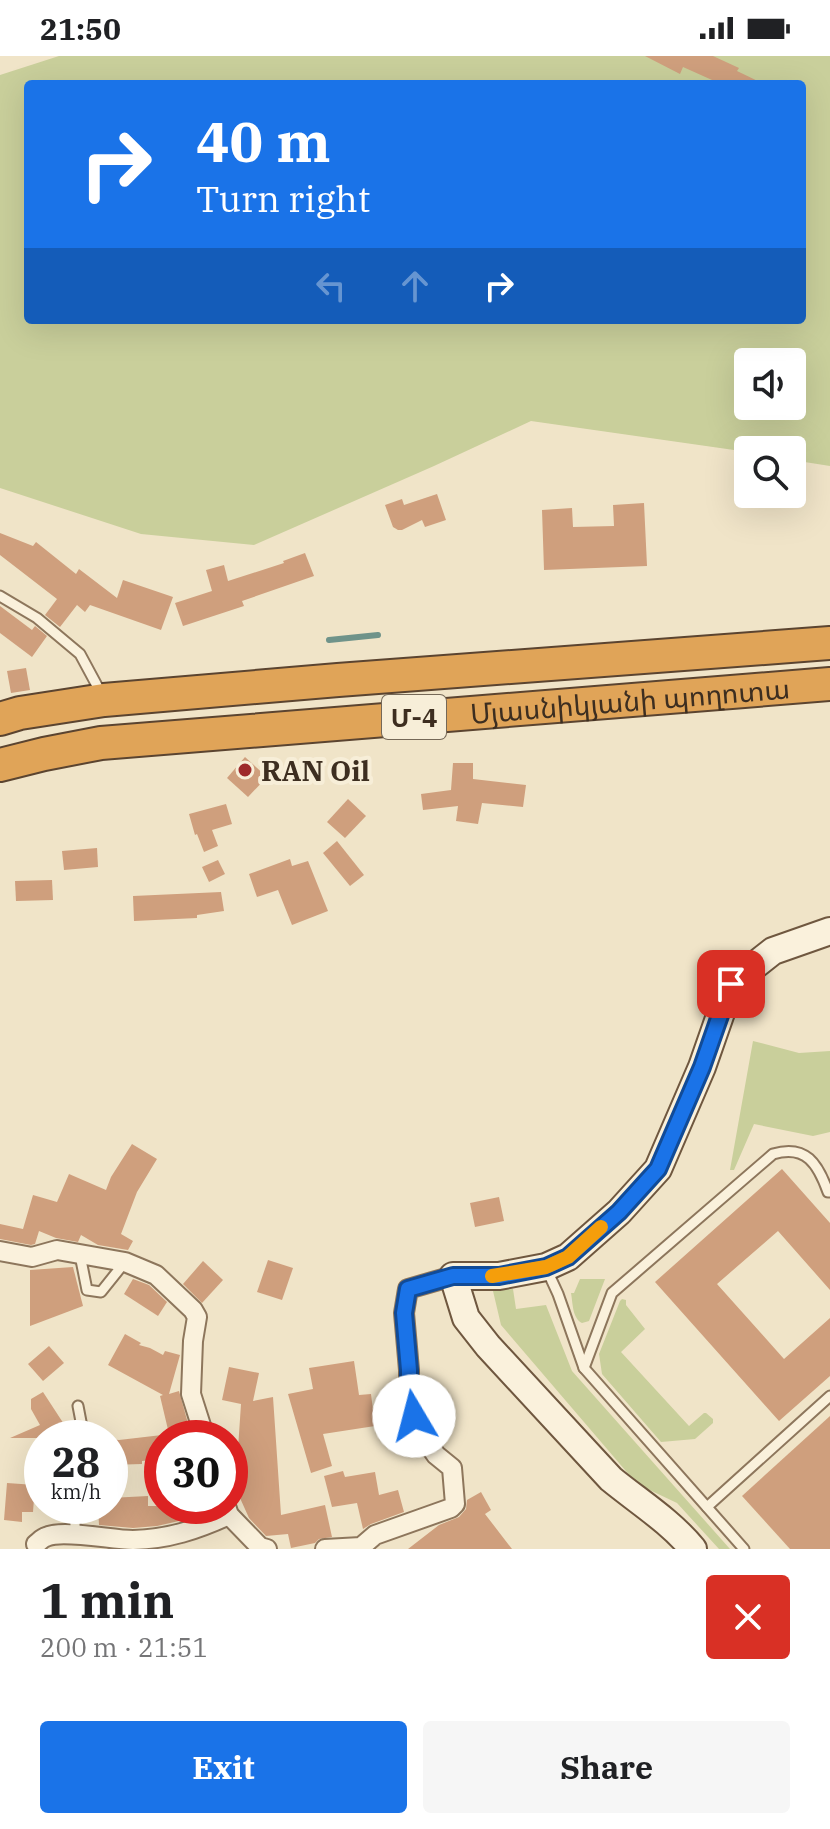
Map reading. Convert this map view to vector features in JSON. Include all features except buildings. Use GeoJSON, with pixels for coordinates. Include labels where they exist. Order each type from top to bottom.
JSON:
{"type":"FeatureCollection","features":[{"type":"Feature","properties":{"kind":"highway","name":"Մյասնիկյանի պողոտա"},"geometry":{"type":"LineString","coordinates":[[0,719],[104,700],[830,643]]}},
{"type":"Feature","properties":{"kind":"highway","name":"Մյասնիկյանի պողոտա"},"geometry":{"type":"LineString","coordinates":[[0,765],[101,743],[830,684]]}},
{"type":"Feature","properties":{"kind":"street"},"geometry":{"type":"LineString","coordinates":[[325,1549],[361,1548],[375,1535],[455,1504],[452,1468],[436,1455],[420,1432],[409,1400],[404,1313],[408,1289],[453,1276],[499,1276],[546,1267],[568,1257],[619,1212],[658,1169],[702,1067],[731,984],[773,951],[830,931]]}},
{"type":"Feature","properties":{"kind":"street"},"geometry":{"type":"LineString","coordinates":[[0,1251],[32,1257],[57,1250],[125,1262],[156,1275],[197,1317],[191,1394],[199,1420]]}},
{"type":"Feature","properties":{"kind":"street"},"geometry":{"type":"LineString","coordinates":[[453,1276],[466,1318],[488,1346],[611,1479],[665,1520],[693,1549]]}},
{"type":"Feature","properties":{"kind":"street"},"geometry":{"type":"LineString","coordinates":[[36,1544],[47,1536],[65,1533],[118,1544],[166,1537],[206,1524]]}},
{"type":"Feature","properties":{"kind":"street"},"geometry":{"type":"LineString","coordinates":[[239,1524],[260,1547],[267,1549]]}},
{"type":"Feature","properties":{"kind":"lane"},"geometry":{"type":"LineString","coordinates":[[0,596],[37,618],[80,654],[104,700]]}},
{"type":"Feature","properties":{"kind":"lane"},"geometry":{"type":"LineString","coordinates":[[584,1368],[612,1293],[773,1154],[784,1151],[807,1157],[821,1172],[830,1192]]}},
{"type":"Feature","properties":{"kind":"lane"},"geometry":{"type":"LineString","coordinates":[[80,1255],[87,1290],[101,1292],[125,1262]]}},
{"type":"Feature","properties":{"kind":"lane"},"geometry":{"type":"LineString","coordinates":[[546,1267],[584,1368],[744,1549]]}},
{"type":"Feature","properties":{"kind":"lane"},"geometry":{"type":"LineString","coordinates":[[707,1507],[830,1396]]}},
{"type":"Feature","properties":{"kind":"lane"},"geometry":{"type":"LineString","coordinates":[[78,1406],[80,1420]]}},
{"type":"Feature","properties":{"kind":"lane"},"geometry":{"type":"LineString","coordinates":[[75,1524],[75,1535]]}},
{"type":"Feature","properties":{"kind":"green space"},"geometry":{"type":"Polygon","coordinates":[[[59,56],[830,56],[830,466],[806,462],[806,436],[734,436],[734,450],[531,421],[254,545],[141,534],[0,488],[0,75],[59,56]]]}},
{"type":"Feature","properties":{"kind":"green space"},"geometry":{"type":"Polygon","coordinates":[[[753,1041],[799,1053],[830,1051],[830,1132],[813,1136],[754,1124],[734,1170],[730,1170],[753,1041]]]}},
{"type":"Feature","properties":{"kind":"green space"},"geometry":{"type":"Polygon","coordinates":[[[580,1279],[605,1279],[589,1321],[582,1323],[575,1314],[571,1293],[574,1293],[580,1279]]]}},
{"type":"Feature","properties":{"kind":"green space"},"geometry":{"type":"Polygon","coordinates":[[[513,1289],[516,1309],[546,1305],[572,1371],[730,1549],[719,1549],[677,1503],[637,1484],[501,1325],[493,1291],[513,1289]]]}},
{"type":"Feature","properties":{"kind":"green space"},"geometry":{"type":"Polygon","coordinates":[[[622,1299],[626,1300],[626,1305],[645,1329],[621,1352],[689,1426],[704,1413],[713,1419],[713,1423],[695,1439],[661,1442],[602,1374],[599,1354],[622,1299]]]}},
{"type":"Feature","properties":{"kind":"waterway"},"geometry":{"type":"LineString","coordinates":[[329,640],[378,635]]}},
{"type":"Feature","properties":{"kind":"slow traffic"},"geometry":{"type":"LineString","coordinates":[[492,1276],[546,1267],[568,1257],[601,1227]]}},
{"type":"Feature","properties":{"kind":"place","name":"RAN Oil"},"geometry":{"type":"Point","coordinates":[245,770]}},
{"type":"Feature","properties":{"kind":"route"},"geometry":{"type":"LineString","coordinates":[[414,1416],[409,1400],[404,1313],[408,1289],[453,1276],[499,1276],[546,1267],[568,1257],[619,1212],[658,1169],[702,1067],[731,984]]}}]}
